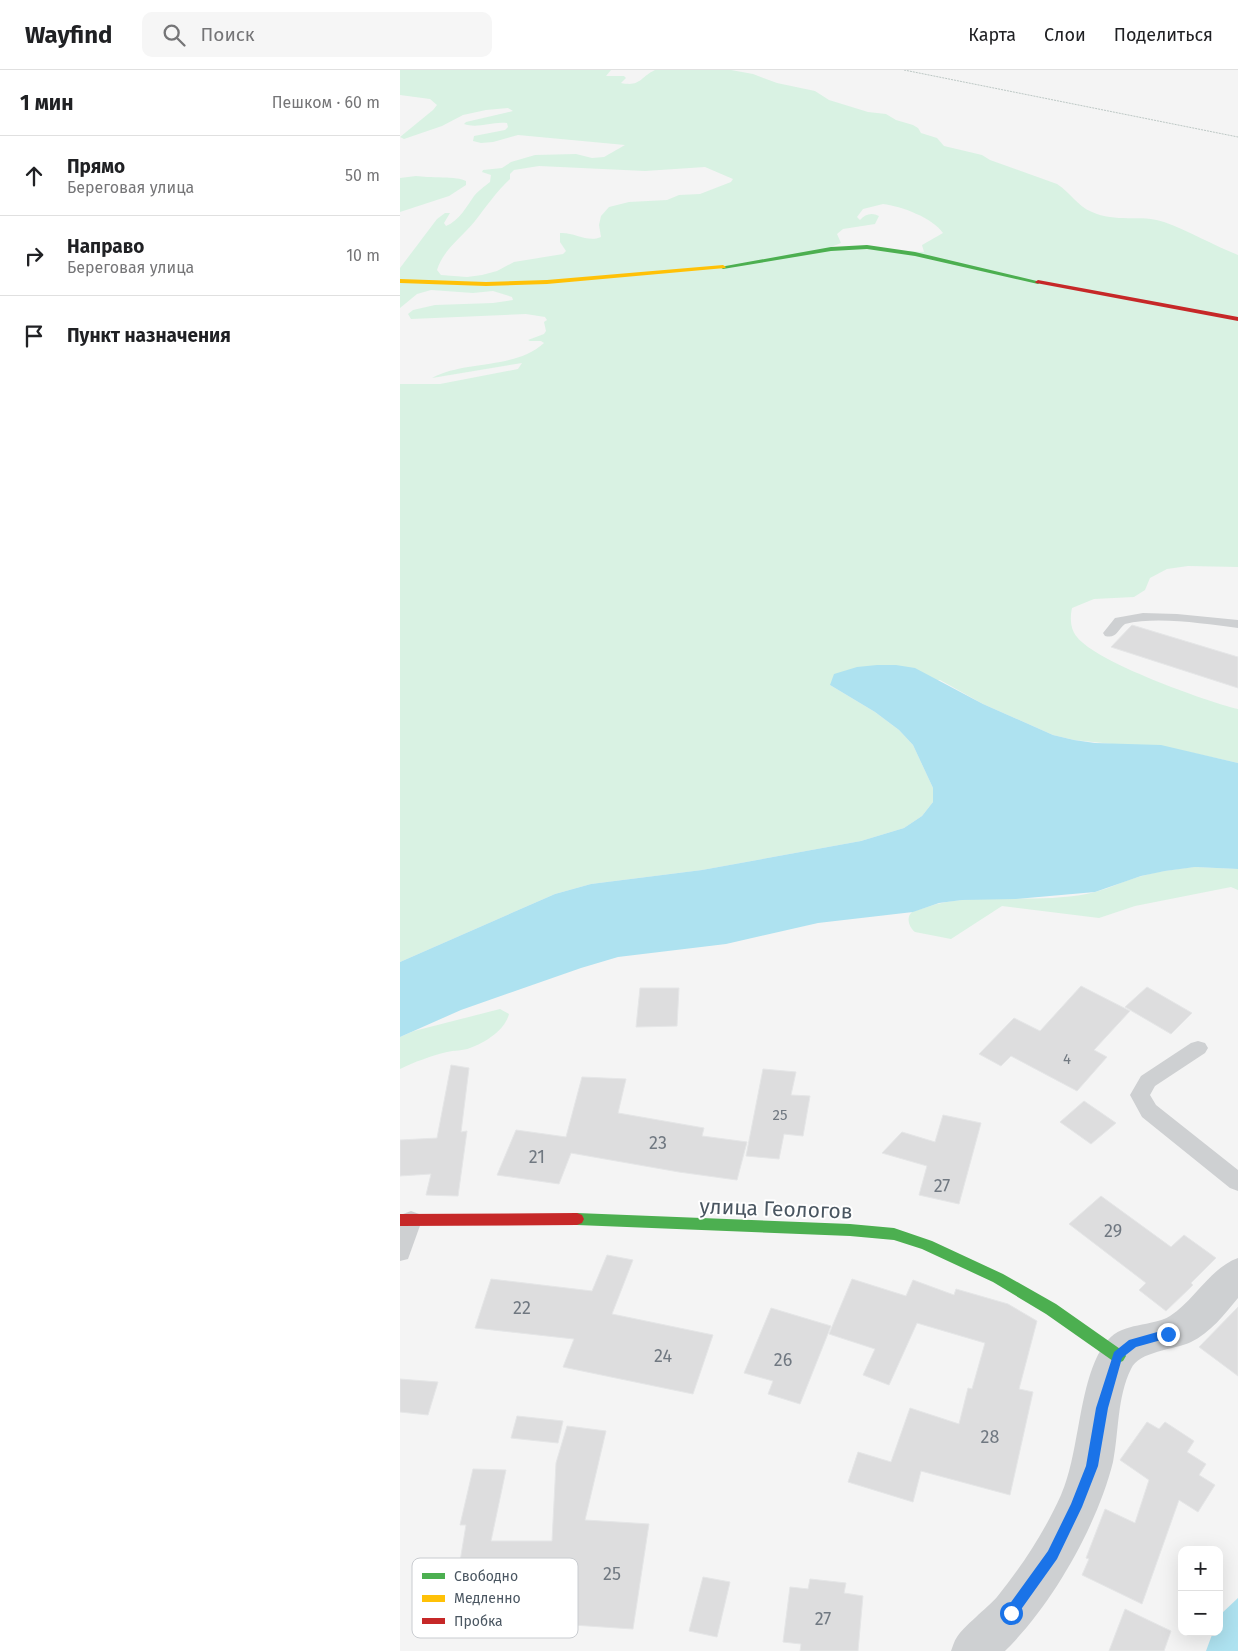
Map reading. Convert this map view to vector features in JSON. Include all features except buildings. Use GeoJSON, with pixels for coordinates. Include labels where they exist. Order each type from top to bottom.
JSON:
{"type":"FeatureCollection","features":[{"type":"Feature","properties":{"kind":"street"},"geometry":{"type":"LineString","coordinates":[[400,281],[486,284],[547,282],[733,266],[822,250],[867,248],[915,254],[1030,281],[1238,319]]}},
{"type":"Feature","properties":{"kind":"street","name":"улица Геологов"},"geometry":{"type":"LineString","coordinates":[[406,1220],[583,1219],[894,1234],[927,1245],[998,1278],[1051,1309],[1118,1356]]}},
{"type":"Feature","properties":{"kind":"street"},"geometry":{"type":"LineString","coordinates":[[973,1651],[1016,1606],[1052,1555],[1076,1507],[1092,1466],[1102,1408],[1118,1356],[1133,1343],[1180,1330],[1192,1322],[1238,1273]]}},
{"type":"Feature","properties":{"kind":"lane"},"geometry":{"type":"LineString","coordinates":[[1110,633],[1118,622],[1127,619],[1170,619],[1238,624]]}},
{"type":"Feature","properties":{"kind":"lane"},"geometry":{"type":"LineString","coordinates":[[1198,1048],[1148,1081],[1140,1095],[1149,1111],[1238,1182]]}},
{"type":"Feature","properties":{"kind":"lane"},"geometry":{"type":"LineString","coordinates":[[400,1252],[406,1220]]}},
{"type":"Feature","properties":{"kind":"path"},"geometry":{"type":"LineString","coordinates":[[904,70],[1238,137]]}},
{"type":"Feature","properties":{"kind":"green space"},"geometry":{"type":"Polygon","coordinates":[[[400,70],[611,70],[606,76],[624,76],[626,78],[621,83],[628,84],[640,81],[655,70],[731,70],[753,74],[777,83],[815,91],[829,100],[868,112],[886,114],[896,120],[913,125],[921,133],[937,138],[944,146],[982,155],[990,160],[1057,184],[1082,206],[1092,212],[1110,217],[1164,222],[1238,255],[1238,567],[1188,566],[1167,569],[1150,578],[1145,590],[1134,597],[1094,599],[1072,608],[1071,619],[1073,630],[1077,637],[1088,647],[1106,658],[1152,679],[1238,709],[1238,763],[1189,752],[1074,740],[1053,735],[983,704],[940,680],[830,685],[875,712],[899,730],[913,745],[933,788],[933,802],[922,816],[904,828],[861,841],[702,870],[591,884],[555,894],[400,962],[400,384],[440,384],[518,369],[522,363],[432,378],[445,372],[504,361],[532,352],[544,343],[528,340],[544,334],[546,331],[544,322],[547,320],[545,317],[526,314],[411,319],[408,314],[413,310],[435,305],[493,303],[513,300],[512,297],[493,291],[473,293],[431,290],[417,294],[400,308],[400,268],[437,219],[445,213],[450,213],[444,223],[446,226],[451,224],[476,194],[490,182],[491,175],[482,172],[483,170],[502,168],[511,162],[535,155],[576,154],[592,158],[604,157],[625,145],[518,135],[493,142],[481,143],[473,141],[474,136],[505,130],[508,127],[507,123],[475,126],[464,124],[466,122],[513,111],[508,108],[463,115],[442,126],[404,139],[400,137],[437,105],[430,99],[400,95],[400,70]],[[539,166],[514,170],[510,174],[510,179],[444,256],[437,270],[441,275],[467,277],[482,275],[497,271],[514,262],[563,254],[566,251],[560,242],[560,233],[591,239],[601,237],[599,225],[601,216],[609,207],[629,202],[667,200],[679,195],[700,194],[731,182],[733,179],[705,167],[645,171],[539,166]],[[883,204],[863,209],[857,217],[860,220],[864,216],[874,214],[879,216],[875,224],[843,229],[837,234],[841,243],[831,247],[924,252],[922,245],[943,233],[932,222],[916,214],[899,207],[883,204]]]}},
{"type":"Feature","properties":{"kind":"green space"},"geometry":{"type":"Polygon","coordinates":[[[416,176],[462,179],[466,181],[466,185],[449,196],[400,212],[400,178],[416,176]]]}},
{"type":"Feature","properties":{"kind":"green space"},"geometry":{"type":"Polygon","coordinates":[[[1195,867],[1238,869],[1238,890],[1231,887],[1135,906],[1099,918],[1002,906],[951,939],[915,932],[909,923],[909,917],[912,912],[947,902],[989,898],[1053,898],[1074,896],[1095,892],[1148,874],[1195,867]]]}},
{"type":"Feature","properties":{"kind":"green space"},"geometry":{"type":"Polygon","coordinates":[[[500,1009],[509,1014],[507,1020],[488,1039],[476,1046],[435,1055],[400,1069],[400,1037],[414,1031],[500,1009]]]}},
{"type":"Feature","properties":{"kind":"water"},"geometry":{"type":"Polygon","coordinates":[[[877,665],[915,668],[983,704],[1053,735],[1095,743],[1161,745],[1238,763],[1238,869],[1195,867],[1141,876],[1095,892],[939,903],[913,912],[818,923],[726,944],[618,957],[461,1010],[400,1037],[400,962],[555,894],[591,884],[702,870],[861,841],[904,828],[922,816],[933,802],[933,788],[913,745],[899,730],[875,712],[830,685],[834,674],[857,667],[877,665]]]}},
{"type":"Feature","properties":{"kind":"water"},"geometry":{"type":"Polygon","coordinates":[[[1238,1598],[1238,1651],[1206,1651],[1212,1636],[1223,1636],[1223,1612],[1238,1598]]]}},
{"type":"Feature","properties":{"kind":"traffic: fast"},"geometry":{"type":"LineString","coordinates":[[723,267],[831,249],[867,247],[915,254],[1038,282]]}},
{"type":"Feature","properties":{"kind":"traffic: fast"},"geometry":{"type":"LineString","coordinates":[[577,1219],[850,1230],[894,1234],[927,1245],[998,1278],[1051,1309],[1118,1356]]}},
{"type":"Feature","properties":{"kind":"traffic: slow"},"geometry":{"type":"LineString","coordinates":[[400,281],[486,284],[547,282],[723,267]]}},
{"type":"Feature","properties":{"kind":"traffic: jam"},"geometry":{"type":"LineString","coordinates":[[1038,282],[1238,319]]}},
{"type":"Feature","properties":{"kind":"traffic: jam"},"geometry":{"type":"LineString","coordinates":[[400,1220],[577,1219]]}},
{"type":"Feature","properties":{"kind":"route"},"geometry":{"type":"LineString","coordinates":[[1011,1613],[1052,1555],[1076,1507],[1092,1466],[1102,1408],[1118,1356],[1133,1343],[1168,1334]]}}]}
